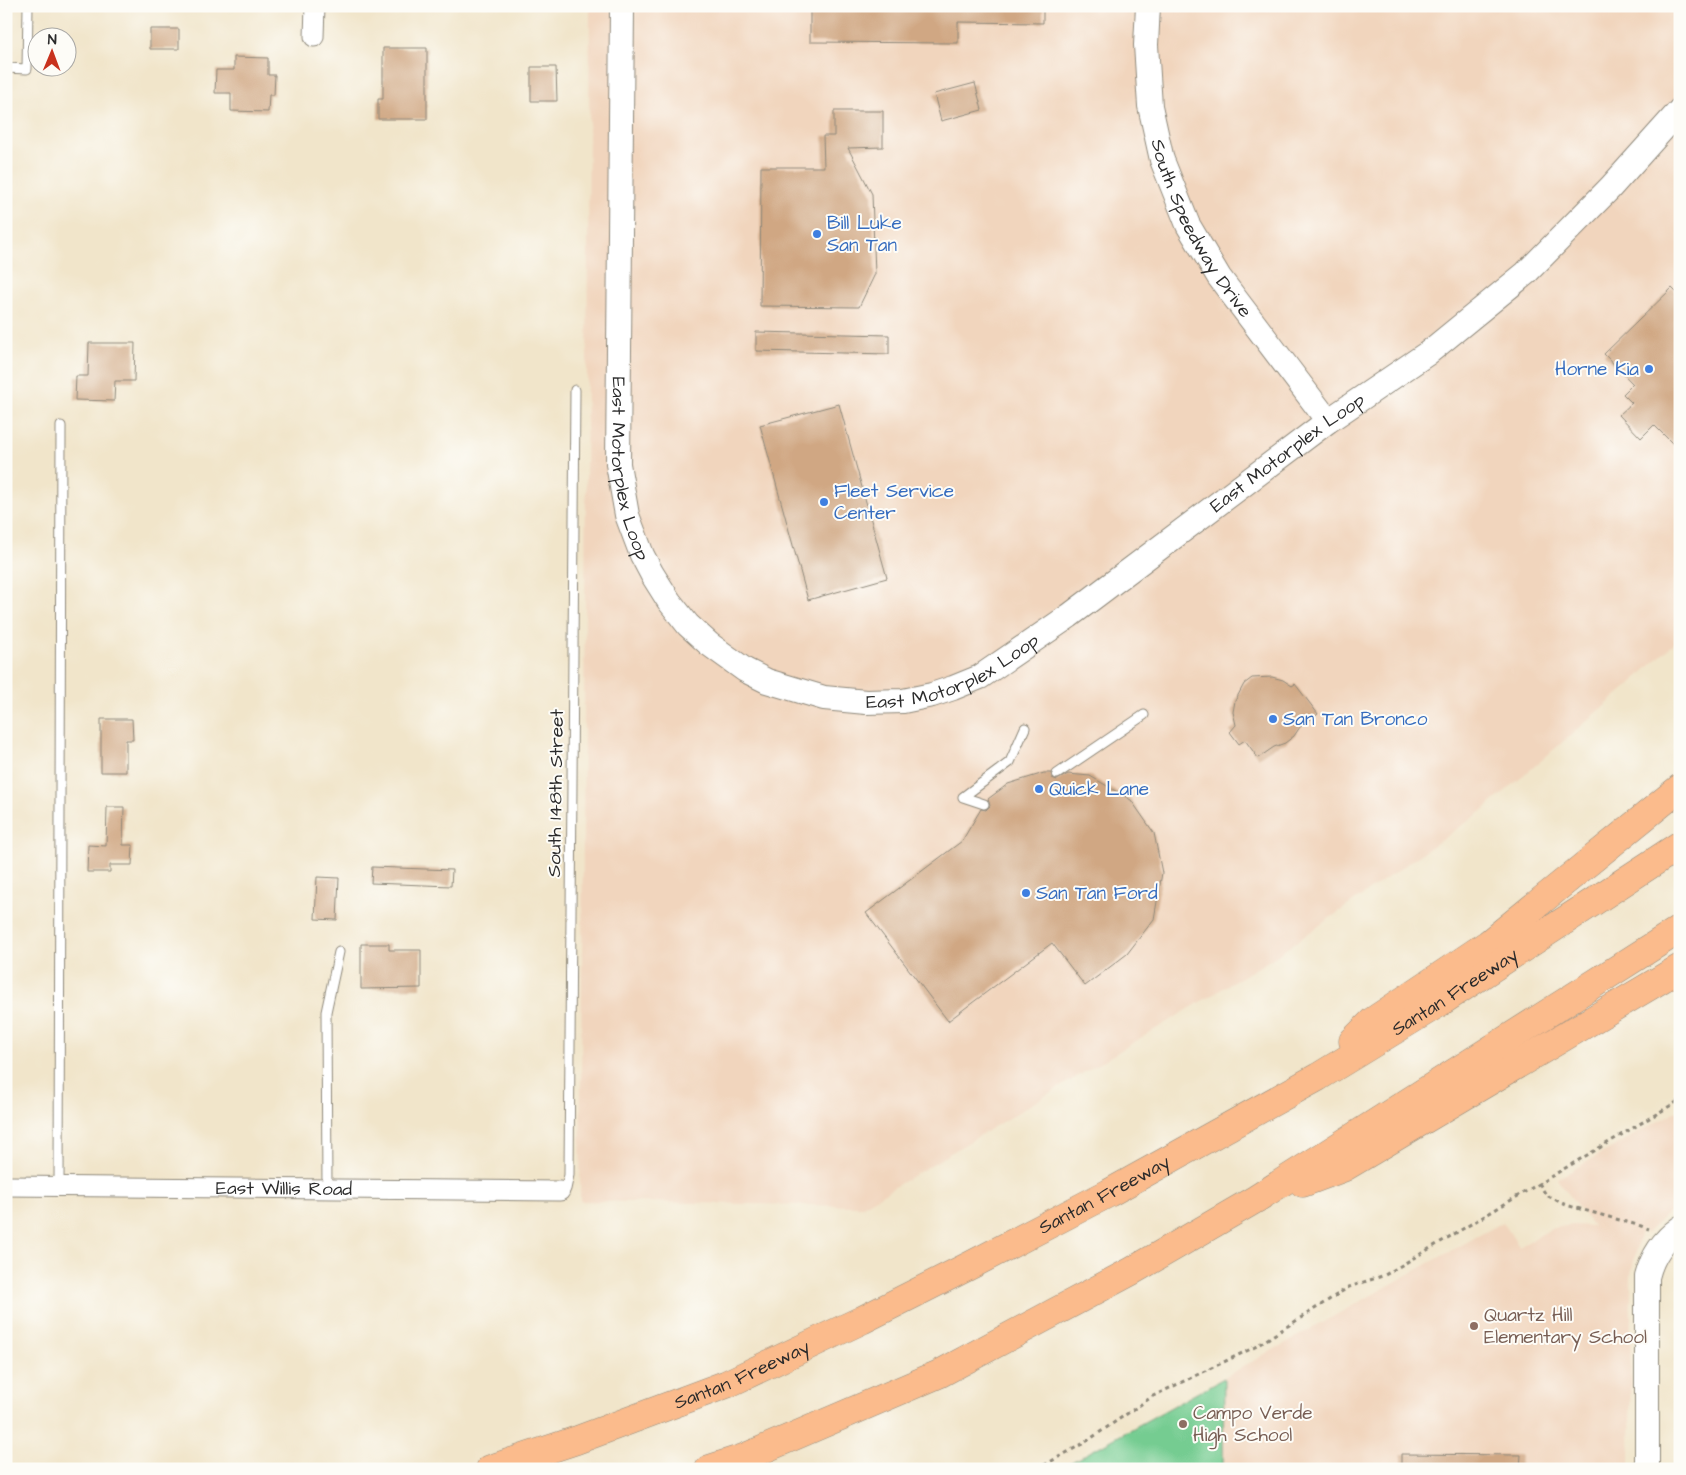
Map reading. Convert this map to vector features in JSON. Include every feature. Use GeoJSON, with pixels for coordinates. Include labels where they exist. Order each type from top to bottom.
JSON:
{"type":"FeatureCollection","features":[{"type":"Feature","properties":{"kind":"highway"},"geometry":{"type":"LineString","coordinates":[[1318,1077],[1373,1021],[1488,944],[1680,788]]}},
{"type":"Feature","properties":{"kind":"highway","name":"Santan Freeway"},"geometry":{"type":"LineString","coordinates":[[490,1469],[578,1440],[727,1384],[971,1266],[1109,1193],[1318,1077],[1439,1003],[1680,845]]}},
{"type":"Feature","properties":{"kind":"highway"},"geometry":{"type":"LineString","coordinates":[[709,1469],[743,1458],[939,1374],[1132,1271],[1256,1199],[1680,929]]}},
{"type":"Feature","properties":{"kind":"highway"},"geometry":{"type":"LineString","coordinates":[[1256,1199],[1343,1168],[1680,968]]}},
{"type":"Feature","properties":{"kind":"street"},"geometry":{"type":"LineString","coordinates":[[314,37],[315,6]]}},
{"type":"Feature","properties":{"kind":"street","name":"East Motorplex Loop"},"geometry":{"type":"LineString","coordinates":[[622,6],[618,464],[627,515],[642,555],[669,601],[688,625],[709,644],[745,670],[766,681],[816,696],[866,702],[903,701],[932,695],[980,677],[1069,616],[1328,421],[1428,353],[1526,273],[1610,188],[1680,110]]}},
{"type":"Feature","properties":{"kind":"street","name":"South Speedway Drive"},"geometry":{"type":"LineString","coordinates":[[1148,6],[1146,45],[1150,106],[1162,160],[1184,216],[1219,277],[1328,421]]}},
{"type":"Feature","properties":{"kind":"street","name":"East Willis Road"},"geometry":{"type":"LineString","coordinates":[[6,1186],[560,1191]]}},
{"type":"Feature","properties":{"kind":"street"},"geometry":{"type":"LineString","coordinates":[[1647,1469],[1647,1277],[1651,1263],[1674,1233]]}},
{"type":"Feature","properties":{"kind":"lane"},"geometry":{"type":"LineString","coordinates":[[6,68],[27,69],[28,6]]}},
{"type":"Feature","properties":{"kind":"lane","name":"South 148th Street"},"geometry":{"type":"LineString","coordinates":[[560,1191],[566,1189],[569,1175],[575,390]]}},
{"type":"Feature","properties":{"kind":"lane"},"geometry":{"type":"LineString","coordinates":[[59,1187],[61,426]]}},
{"type":"Feature","properties":{"kind":"lane"},"geometry":{"type":"LineString","coordinates":[[1056,774],[1144,715]]}},
{"type":"Feature","properties":{"kind":"lane"},"geometry":{"type":"LineString","coordinates":[[984,804],[963,797],[1010,762],[1024,728]]}},
{"type":"Feature","properties":{"kind":"lane"},"geometry":{"type":"LineString","coordinates":[[327,1189],[326,1012],[339,952]]}},
{"type":"Feature","properties":{"kind":"path"},"geometry":{"type":"LineString","coordinates":[[1037,1469],[1084,1443],[1153,1396],[1255,1347],[1349,1287],[1385,1275],[1680,1100]]}},
{"type":"Feature","properties":{"kind":"path"},"geometry":{"type":"LineString","coordinates":[[1539,1183],[1546,1196],[1566,1206],[1674,1233]]}},
{"type":"Feature","properties":{"kind":"shaded area"},"geometry":{"type":"Polygon","coordinates":[[[590,6],[1680,6],[1680,638],[1628,686],[1481,812],[1273,958],[863,1206],[580,1201],[590,6]]]}},
{"type":"Feature","properties":{"kind":"shaded area","name":"Quartz Hill Elementary School"},"geometry":{"type":"Polygon","coordinates":[[[1680,1109],[1680,1207],[1666,1215],[1646,1234],[1641,1229],[1631,1274],[1630,1469],[1059,1469],[1503,1222],[1519,1247],[1553,1228],[1573,1225],[1593,1226],[1557,1179],[1680,1109]]]}},
{"type":"Feature","properties":{"kind":"green space","name":"Campo Verde High School"},"geometry":{"type":"Polygon","coordinates":[[[1224,1378],[1223,1469],[1059,1469],[1224,1378]]]}},
{"type":"Feature","properties":{"kind":"building"},"geometry":{"type":"Polygon","coordinates":[[[810,6],[1043,6],[1043,23],[958,22],[958,43],[810,42],[810,6]]]}},
{"type":"Feature","properties":{"kind":"building"},"geometry":{"type":"Polygon","coordinates":[[[150,29],[179,29],[179,49],[150,49],[150,29]]]}},
{"type":"Feature","properties":{"kind":"building"},"geometry":{"type":"Polygon","coordinates":[[[383,48],[427,48],[427,119],[378,119],[378,99],[383,99],[383,48]]]}},
{"type":"Feature","properties":{"kind":"building"},"geometry":{"type":"Polygon","coordinates":[[[234,57],[268,58],[268,75],[275,75],[274,95],[269,95],[268,112],[231,111],[231,93],[215,93],[216,70],[234,70],[234,57]]]}},
{"type":"Feature","properties":{"kind":"building"},"geometry":{"type":"Polygon","coordinates":[[[531,67],[556,67],[557,101],[531,101],[531,67]]]}},
{"type":"Feature","properties":{"kind":"building"},"geometry":{"type":"Polygon","coordinates":[[[975,83],[982,110],[941,121],[934,94],[975,83]]]}},
{"type":"Feature","properties":{"kind":"building","name":"Bill Luke San Tan"},"geometry":{"type":"Polygon","coordinates":[[[834,111],[883,111],[883,147],[848,148],[872,194],[875,274],[859,307],[760,306],[761,167],[824,167],[823,136],[834,136],[834,111]]]}},
{"type":"Feature","properties":{"kind":"building","name":"Horne Kia"},"geometry":{"type":"Polygon","coordinates":[[[1672,288],[1680,296],[1680,451],[1654,425],[1641,438],[1619,415],[1632,403],[1623,394],[1633,384],[1604,354],[1672,288]]]}},
{"type":"Feature","properties":{"kind":"building"},"geometry":{"type":"Polygon","coordinates":[[[756,332],[889,335],[889,354],[756,351],[756,332]]]}},
{"type":"Feature","properties":{"kind":"building"},"geometry":{"type":"Polygon","coordinates":[[[89,343],[135,343],[134,381],[115,381],[114,401],[75,400],[76,376],[88,376],[89,343]]]}},
{"type":"Feature","properties":{"kind":"building","name":"Fleet Service Center"},"geometry":{"type":"Polygon","coordinates":[[[839,404],[887,578],[808,600],[760,425],[839,404]]]}},
{"type":"Feature","properties":{"kind":"building","name":"San Tan Bronco"},"geometry":{"type":"Polygon","coordinates":[[[1272,677],[1283,680],[1292,686],[1295,684],[1318,714],[1300,727],[1294,736],[1285,743],[1274,747],[1258,758],[1245,740],[1239,744],[1230,732],[1236,725],[1233,712],[1235,701],[1244,684],[1252,678],[1272,677]]]}},
{"type":"Feature","properties":{"kind":"building"},"geometry":{"type":"Polygon","coordinates":[[[101,719],[132,719],[133,740],[126,740],[126,772],[101,772],[101,719]]]}},
{"type":"Feature","properties":{"kind":"building","name":"San Tan Ford"},"geometry":{"type":"Polygon","coordinates":[[[1044,773],[1051,773],[1052,778],[1057,780],[1068,774],[1090,776],[1131,800],[1154,833],[1162,873],[1154,919],[1127,954],[1085,986],[1052,943],[948,1021],[866,913],[962,841],[981,809],[986,810],[990,806],[988,799],[1008,784],[1044,773]]]}},
{"type":"Feature","properties":{"kind":"building"},"geometry":{"type":"Polygon","coordinates":[[[107,807],[124,807],[123,845],[133,845],[132,865],[110,865],[110,872],[87,872],[88,845],[106,846],[107,807]]]}},
{"type":"Feature","properties":{"kind":"building"},"geometry":{"type":"Polygon","coordinates":[[[372,867],[452,870],[451,886],[371,883],[372,867]]]}},
{"type":"Feature","properties":{"kind":"building"},"geometry":{"type":"Polygon","coordinates":[[[317,877],[339,878],[337,920],[315,919],[317,877]]]}},
{"type":"Feature","properties":{"kind":"building"},"geometry":{"type":"Polygon","coordinates":[[[361,944],[389,944],[389,950],[421,950],[421,988],[361,989],[361,944]]]}},
{"type":"Feature","properties":{"kind":"building"},"geometry":{"type":"Polygon","coordinates":[[[1401,1454],[1521,1455],[1520,1469],[1401,1469],[1401,1454]]]}},
{"type":"Feature","properties":{"kind":"place","name":"Bill Luke San Tan"},"geometry":{"type":"Point","coordinates":[817,234]}},
{"type":"Feature","properties":{"kind":"place","name":"Horne Kia"},"geometry":{"type":"Point","coordinates":[1649,369]}},
{"type":"Feature","properties":{"kind":"place","name":"Fleet Service Center"},"geometry":{"type":"Point","coordinates":[824,502]}},
{"type":"Feature","properties":{"kind":"place","name":"San Tan Bronco"},"geometry":{"type":"Point","coordinates":[1273,719]}},
{"type":"Feature","properties":{"kind":"place","name":"Quick Lane"},"geometry":{"type":"Point","coordinates":[1039,789]}},
{"type":"Feature","properties":{"kind":"place","name":"San Tan Ford"},"geometry":{"type":"Point","coordinates":[1026,893]}},
{"type":"Feature","properties":{"kind":"place","name":"Quartz Hill Elementary School"},"geometry":{"type":"Point","coordinates":[1474,1326]}},
{"type":"Feature","properties":{"kind":"place","name":"Campo Verde High School"},"geometry":{"type":"Point","coordinates":[1183,1424]}}]}
